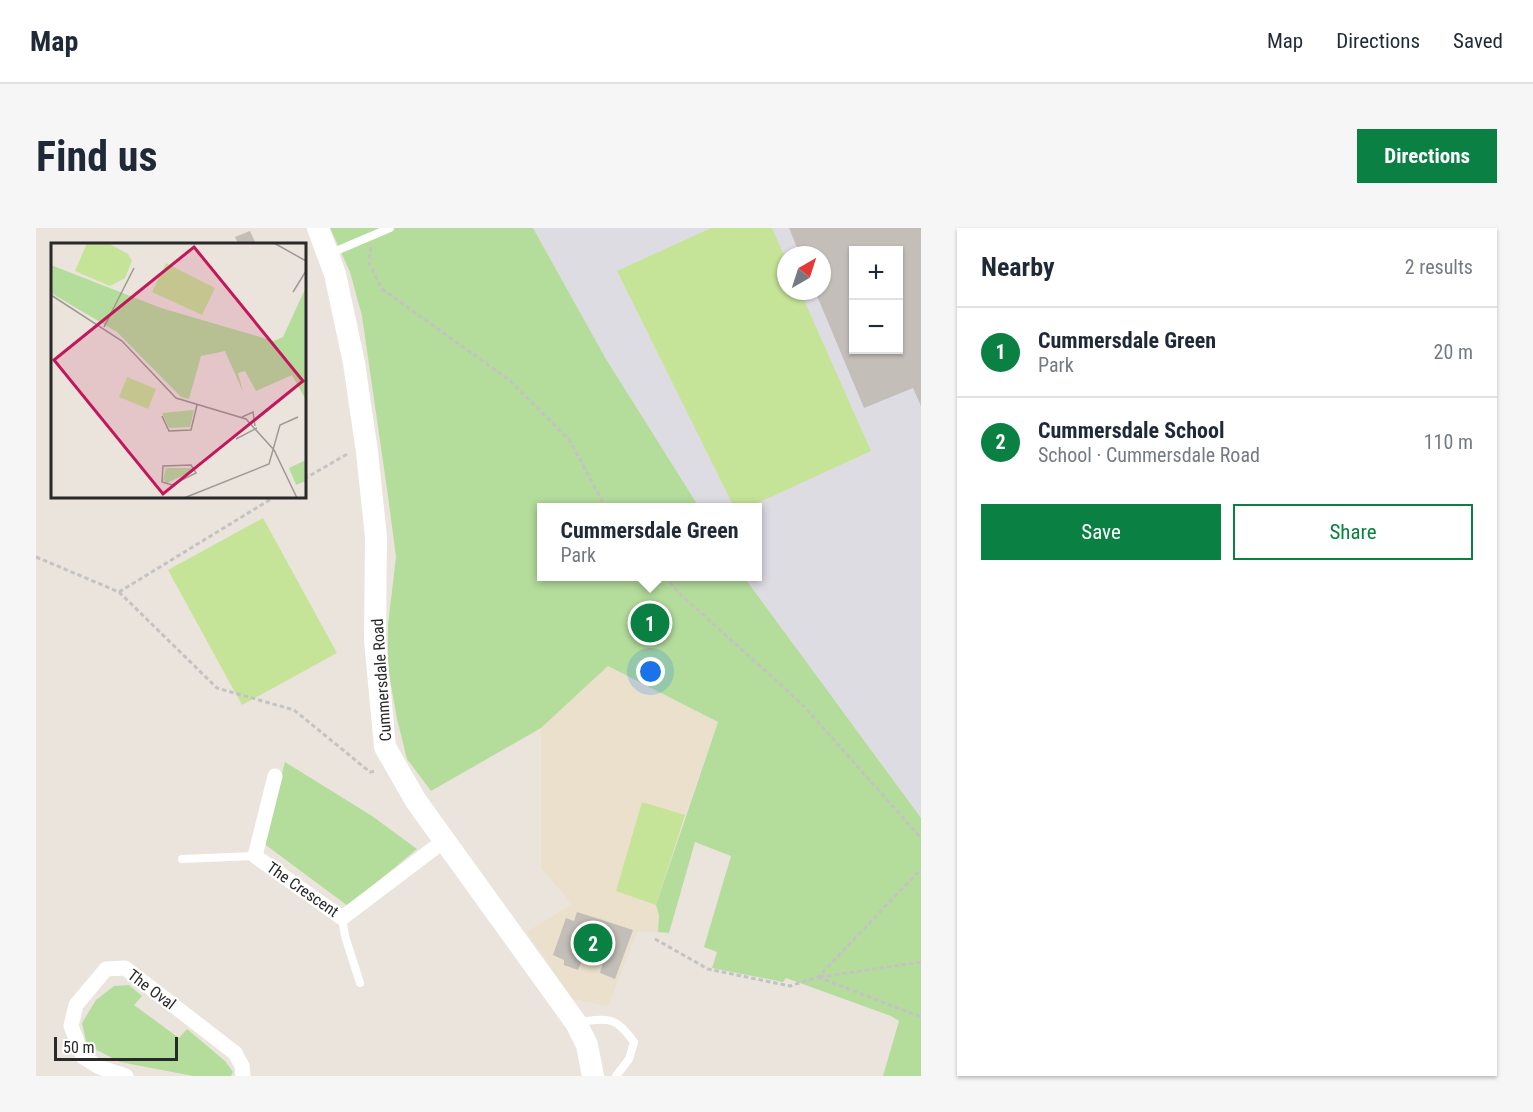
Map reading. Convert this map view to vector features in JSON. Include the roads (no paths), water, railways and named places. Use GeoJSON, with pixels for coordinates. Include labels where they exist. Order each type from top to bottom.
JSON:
{"type":"FeatureCollection","features":[{"type":"Feature","properties":{"kind":"street","name":"Cummersdale Road"},"geometry":{"type":"LineString","coordinates":[[318,228],[335,274],[354,363],[366,442],[376,537],[375,640],[385,747],[416,801],[576,1023],[587,1045],[593,1076]]}},
{"type":"Feature","properties":{"kind":"street","name":"The Crescent"},"geometry":{"type":"LineString","coordinates":[[275,776],[255,856],[342,918],[445,840]]}},
{"type":"Feature","properties":{"kind":"street","name":"The Oval"},"geometry":{"type":"LineString","coordinates":[[126,1076],[99,1067],[83,1057],[71,1026],[76,1005],[106,969],[125,968],[235,1053],[242,1066],[243,1076]]}},
{"type":"Feature","properties":{"kind":"lane"},"geometry":{"type":"LineString","coordinates":[[328,255],[390,228]]}},
{"type":"Feature","properties":{"kind":"lane"},"geometry":{"type":"LineString","coordinates":[[182,859],[255,856]]}},
{"type":"Feature","properties":{"kind":"lane"},"geometry":{"type":"LineString","coordinates":[[342,918],[345,936],[360,983]]}},
{"type":"Feature","properties":{"kind":"lane"},"geometry":{"type":"LineString","coordinates":[[576,1023],[609,1020],[622,1026],[634,1042],[629,1059],[616,1076]]}},
{"type":"Feature","properties":{"kind":"place","name":"Cummersdale Green"},"geometry":{"type":"Point","coordinates":[650,623]}},
{"type":"Feature","properties":{"kind":"place","name":"Cummersdale School"},"geometry":{"type":"Point","coordinates":[593,943]}}]}
